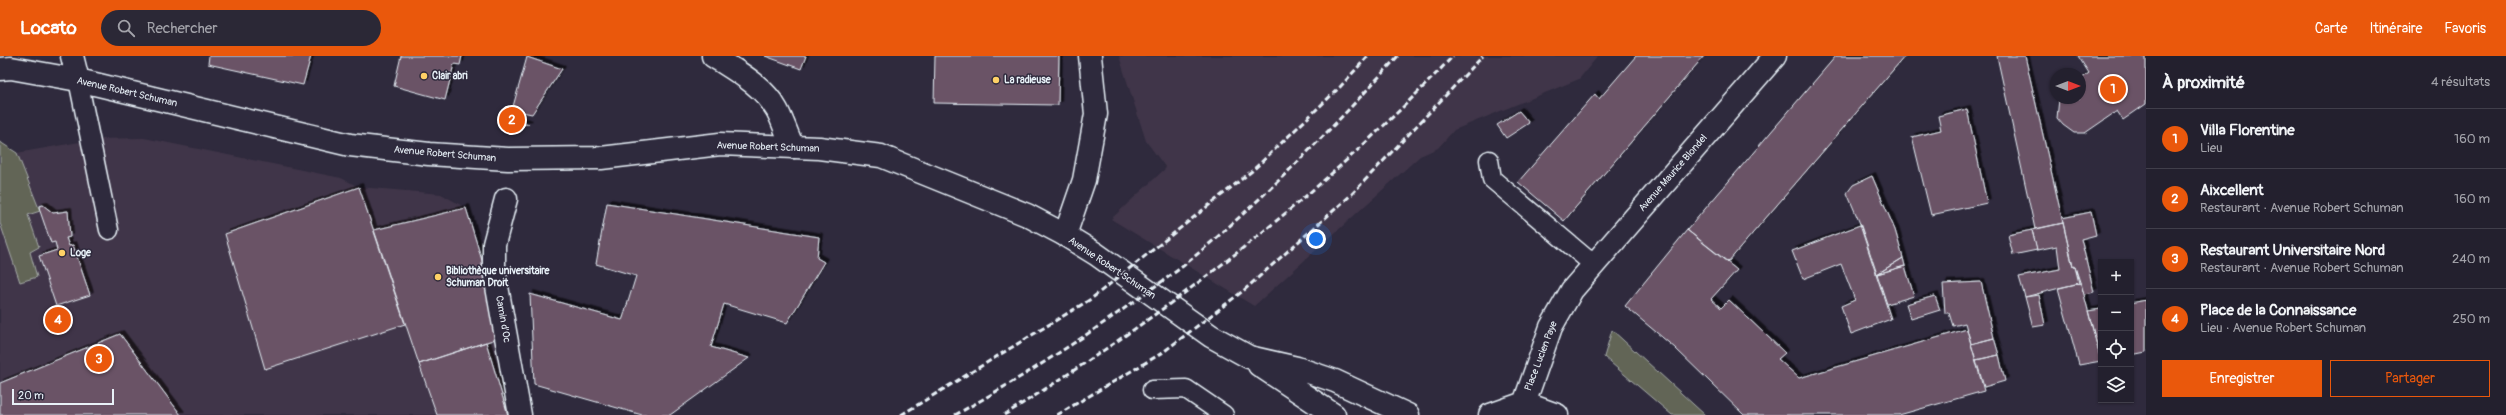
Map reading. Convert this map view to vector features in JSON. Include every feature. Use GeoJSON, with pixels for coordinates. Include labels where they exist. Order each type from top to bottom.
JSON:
{"type":"FeatureCollection","features":[{"type":"Feature","properties":{"kind":"street"},"geometry":{"type":"LineString","coordinates":[[72,56],[78,80]]}},
{"type":"Feature","properties":{"kind":"street"},"geometry":{"type":"LineString","coordinates":[[713,56],[757,86],[769,99],[777,110],[793,147]]}},
{"type":"Feature","properties":{"kind":"street"},"geometry":{"type":"LineString","coordinates":[[1065,235],[1084,180],[1096,114],[1090,56]]}},
{"type":"Feature","properties":{"kind":"street","name":"Avenue Maurice Blondel"},"geometry":{"type":"LineString","coordinates":[[1572,290],[1775,56]]}},
{"type":"Feature","properties":{"kind":"street","name":"Avenue Robert Schuman"},"geometry":{"type":"LineString","coordinates":[[6,64],[350,145],[429,154],[508,160],[601,158],[720,144],[793,147],[881,156],[1027,215],[1065,235],[1096,254],[1211,336],[1249,357],[1335,381],[1408,415]]}},
{"type":"Feature","properties":{"kind":"street","name":"Camin d’Oc"},"geometry":{"type":"LineString","coordinates":[[506,199],[494,244],[494,270],[520,415]]}},
{"type":"Feature","properties":{"kind":"street","name":"Place Lucien Paye"},"geometry":{"type":"LineString","coordinates":[[1557,415],[1522,409],[1551,327],[1572,290]]}},
{"type":"Feature","properties":{"kind":"street"},"geometry":{"type":"LineString","coordinates":[[1249,357],[1334,415]]}},
{"type":"Feature","properties":{"kind":"street"},"geometry":{"type":"LineString","coordinates":[[1490,415],[1522,409]]}},
{"type":"Feature","properties":{"kind":"lane"},"geometry":{"type":"LineString","coordinates":[[78,80],[109,230]]}},
{"type":"Feature","properties":{"kind":"lane"},"geometry":{"type":"LineString","coordinates":[[1490,160],[1492,179],[1594,265]]}},
{"type":"Feature","properties":{"kind":"lane"},"geometry":{"type":"LineString","coordinates":[[1152,390],[1186,389],[1224,415]]}},
{"type":"Feature","properties":{"kind":"shaded area"},"geometry":{"type":"Polygon","coordinates":[[[1119,56],[1598,56],[1579,79],[1454,130],[1438,148],[1420,156],[1254,306],[1111,219],[1166,168],[1146,141],[1119,56]]]}},
{"type":"Feature","properties":{"kind":"shaded area"},"geometry":{"type":"Polygon","coordinates":[[[144,138],[341,178],[359,187],[441,194],[466,208],[505,336],[517,415],[0,415],[0,142],[17,153],[97,139],[144,138]]]}},
{"type":"Feature","properties":{"kind":"green space"},"geometry":{"type":"Polygon","coordinates":[[[0,142],[17,153],[40,211],[28,215],[39,247],[30,252],[37,277],[20,282],[0,223],[0,142]]]}},
{"type":"Feature","properties":{"kind":"green space"},"geometry":{"type":"Polygon","coordinates":[[[1612,330],[1705,415],[1672,415],[1604,357],[1612,330]]]}},
{"type":"Feature","properties":{"kind":"building"},"geometry":{"type":"Polygon","coordinates":[[[209,56],[311,56],[303,85],[208,64],[209,56]]]}},
{"type":"Feature","properties":{"kind":"building","name":"Clair abri"},"geometry":{"type":"Polygon","coordinates":[[[401,56],[462,56],[460,65],[454,64],[445,100],[394,86],[401,56]]]}},
{"type":"Feature","properties":{"kind":"building"},"geometry":{"type":"Polygon","coordinates":[[[765,56],[806,56],[801,69],[765,56]]]}},
{"type":"Feature","properties":{"kind":"building","name":"La radieuse"},"geometry":{"type":"Polygon","coordinates":[[[935,56],[1059,56],[1058,105],[934,103],[935,56]]]}},
{"type":"Feature","properties":{"kind":"building"},"geometry":{"type":"Polygon","coordinates":[[[1636,56],[1704,56],[1564,221],[1518,182],[1595,94],[1599,99],[1636,56]]]}},
{"type":"Feature","properties":{"kind":"building"},"geometry":{"type":"Polygon","coordinates":[[[1836,56],[1905,56],[1728,262],[1687,230],[1836,56]]]}},
{"type":"Feature","properties":{"kind":"building"},"geometry":{"type":"Polygon","coordinates":[[[1997,56],[2025,56],[2063,223],[2035,229],[1997,56]]]}},
{"type":"Feature","properties":{"kind":"building"},"geometry":{"type":"Polygon","coordinates":[[[2078,56],[2146,56],[2146,104],[2123,120],[2117,111],[2085,133],[2074,133],[2063,125],[2057,118],[2058,104],[2086,104],[2086,75],[2089,73],[2078,56]]]}},
{"type":"Feature","properties":{"kind":"building"},"geometry":{"type":"Polygon","coordinates":[[[527,57],[562,69],[532,114],[512,110],[527,57]]]}},
{"type":"Feature","properties":{"kind":"building"},"geometry":{"type":"Polygon","coordinates":[[[1967,109],[1987,203],[1931,215],[1912,137],[1941,130],[1938,116],[1967,109]]]}},
{"type":"Feature","properties":{"kind":"building"},"geometry":{"type":"Polygon","coordinates":[[[1519,111],[1529,123],[1506,138],[1497,125],[1519,111]]]}},
{"type":"Feature","properties":{"kind":"building"},"geometry":{"type":"Polygon","coordinates":[[[506,116],[529,124],[504,127],[506,116]]]}},
{"type":"Feature","properties":{"kind":"building"},"geometry":{"type":"Polygon","coordinates":[[[1872,176],[1895,230],[1903,258],[1877,274],[1861,226],[1847,193],[1853,185],[1872,176]]]}},
{"type":"Feature","properties":{"kind":"building"},"geometry":{"type":"Polygon","coordinates":[[[359,187],[405,324],[265,369],[225,234],[359,187]]]}},
{"type":"Feature","properties":{"kind":"building"},"geometry":{"type":"Polygon","coordinates":[[[607,203],[819,237],[817,258],[824,262],[787,323],[724,304],[711,347],[749,358],[670,415],[642,415],[534,384],[530,294],[622,320],[623,318],[636,276],[596,264],[607,203]]]}},
{"type":"Feature","properties":{"kind":"building","name":"Loge"},"geometry":{"type":"Polygon","coordinates":[[[43,205],[53,213],[68,211],[70,237],[66,238],[69,246],[73,245],[90,295],[56,306],[39,256],[57,250],[55,242],[51,243],[40,211],[39,206],[43,205]]]}},
{"type":"Feature","properties":{"kind":"building","name":"Bibliothèque universitaire Schuman Droit"},"geometry":{"type":"Polygon","coordinates":[[[466,208],[505,336],[419,364],[374,230],[466,208]]]}},
{"type":"Feature","properties":{"kind":"building"},"geometry":{"type":"Polygon","coordinates":[[[2091,212],[2096,235],[2081,239],[2094,292],[2084,294],[2075,267],[2073,267],[2062,218],[2091,212]]]}},
{"type":"Feature","properties":{"kind":"building"},"geometry":{"type":"Polygon","coordinates":[[[2063,223],[2073,267],[2075,267],[2079,283],[2025,297],[2019,277],[2060,269],[2057,246],[2037,250],[2032,230],[2063,223]]]}},
{"type":"Feature","properties":{"kind":"building"},"geometry":{"type":"Polygon","coordinates":[[[1860,225],[1891,319],[1851,334],[1841,306],[1855,300],[1841,264],[1803,279],[1792,251],[1860,225]]]}},
{"type":"Feature","properties":{"kind":"building"},"geometry":{"type":"Polygon","coordinates":[[[1687,230],[1737,270],[1711,299],[1721,308],[1729,300],[1785,353],[1778,359],[1799,378],[1967,329],[1984,391],[1899,415],[1744,415],[1675,348],[1625,306],[1687,230]]]}},
{"type":"Feature","properties":{"kind":"building"},"geometry":{"type":"Polygon","coordinates":[[[2032,230],[2037,250],[2013,255],[2008,235],[2032,230]]]}},
{"type":"Feature","properties":{"kind":"building"},"geometry":{"type":"Polygon","coordinates":[[[1903,258],[1905,266],[1877,274],[1903,258]]]}},
{"type":"Feature","properties":{"kind":"building"},"geometry":{"type":"Polygon","coordinates":[[[1905,266],[1914,296],[1887,304],[1877,274],[1905,266]]]}},
{"type":"Feature","properties":{"kind":"building"},"geometry":{"type":"Polygon","coordinates":[[[1981,282],[1994,338],[1971,344],[1965,323],[1953,326],[1949,313],[1945,313],[1943,284],[1981,282]]]}},
{"type":"Feature","properties":{"kind":"building"},"geometry":{"type":"Polygon","coordinates":[[[2081,283],[2098,349],[2098,362],[2079,365],[2058,288],[2081,283]]]}},
{"type":"Feature","properties":{"kind":"building"},"geometry":{"type":"Polygon","coordinates":[[[2039,295],[2045,325],[2033,327],[2025,297],[2039,295]]]}},
{"type":"Feature","properties":{"kind":"building"},"geometry":{"type":"Polygon","coordinates":[[[1935,296],[1940,310],[1911,319],[1906,304],[1935,296]]]}},
{"type":"Feature","properties":{"kind":"building"},"geometry":{"type":"Polygon","coordinates":[[[2146,300],[2146,352],[2134,354],[2134,331],[2134,302],[2146,300]]]}},
{"type":"Feature","properties":{"kind":"building"},"geometry":{"type":"Polygon","coordinates":[[[2098,309],[2098,349],[2088,311],[2098,309]]]}},
{"type":"Feature","properties":{"kind":"building"},"geometry":{"type":"Polygon","coordinates":[[[120,334],[181,415],[0,415],[0,383],[120,334]]]}},
{"type":"Feature","properties":{"kind":"building"},"geometry":{"type":"Polygon","coordinates":[[[1994,338],[1999,355],[1976,360],[1971,344],[1994,338]]]}},
{"type":"Feature","properties":{"kind":"building"},"geometry":{"type":"Polygon","coordinates":[[[486,342],[508,415],[437,415],[419,364],[486,342]]]}},
{"type":"Feature","properties":{"kind":"building"},"geometry":{"type":"Polygon","coordinates":[[[1999,355],[2005,381],[1984,387],[1976,360],[1999,355]]]}},
{"type":"Feature","properties":{"kind":"railway"},"geometry":{"type":"LineString","coordinates":[[901,415],[1091,299],[1252,171],[1340,87],[1368,56]]}},
{"type":"Feature","properties":{"kind":"railway"},"geometry":{"type":"LineString","coordinates":[[955,415],[1070,346],[1183,266],[1271,188],[1348,110],[1398,56]]}},
{"type":"Feature","properties":{"kind":"railway"},"geometry":{"type":"LineString","coordinates":[[1004,415],[1064,377],[1124,336],[1183,294],[1240,250],[1350,157],[1403,107],[1453,56]]}},
{"type":"Feature","properties":{"kind":"railway"},"geometry":{"type":"LineString","coordinates":[[1057,415],[1162,353],[1243,291],[1351,195],[1483,56]]}},
{"type":"Feature","properties":{"kind":"place","name":"Clair abri"},"geometry":{"type":"Point","coordinates":[424,76]}},
{"type":"Feature","properties":{"kind":"place","name":"La radieuse"},"geometry":{"type":"Point","coordinates":[996,80]}},
{"type":"Feature","properties":{"kind":"place","name":"Villa Florentine"},"geometry":{"type":"Point","coordinates":[2113,89]}},
{"type":"Feature","properties":{"kind":"place","name":"Aixcellent"},"geometry":{"type":"Point","coordinates":[512,120]}},
{"type":"Feature","properties":{"kind":"place","name":"Loge"},"geometry":{"type":"Point","coordinates":[62,253]}},
{"type":"Feature","properties":{"kind":"place","name":"Bibliothèque universitaire Schuman Droit"},"geometry":{"type":"Point","coordinates":[438,277]}},
{"type":"Feature","properties":{"kind":"place","name":"Place de la Connaissance"},"geometry":{"type":"Point","coordinates":[58,320]}},
{"type":"Feature","properties":{"kind":"place","name":"Restaurant Universitaire Nord"},"geometry":{"type":"Point","coordinates":[99,359]}}]}
